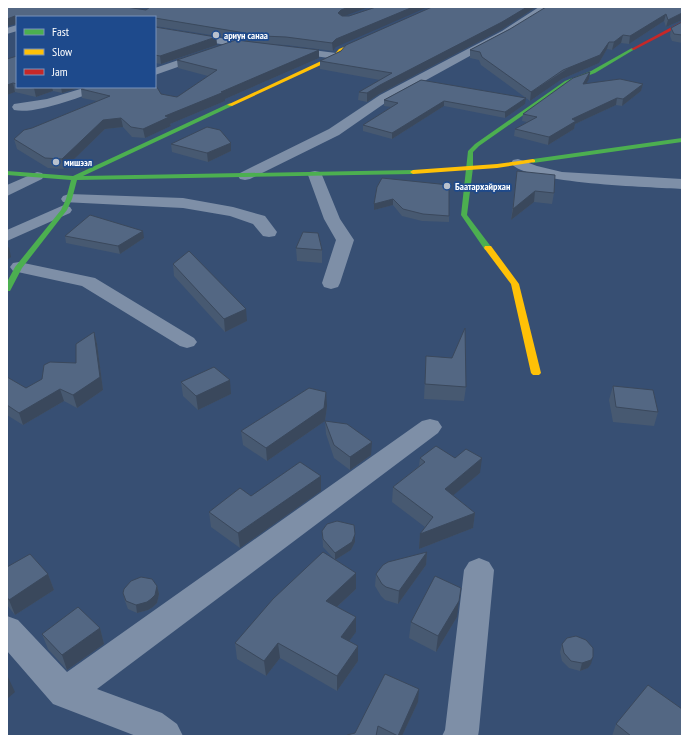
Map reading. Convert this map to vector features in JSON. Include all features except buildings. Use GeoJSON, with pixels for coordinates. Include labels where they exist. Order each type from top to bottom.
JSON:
{"type":"FeatureCollection","features":[{"type":"Feature","properties":{"kind":"street"},"geometry":{"type":"LineString","coordinates":[[245,176],[334,132],[384,98],[505,33],[542,9],[549,7]]}},
{"type":"Feature","properties":{"kind":"street"},"geometry":{"type":"LineString","coordinates":[[536,373],[515,284],[468,222],[464,214],[470,168],[470,152],[477,145],[567,82],[593,72],[682,23]]}},
{"type":"Feature","properties":{"kind":"street"},"geometry":{"type":"LineString","coordinates":[[156,30],[263,48]]}},
{"type":"Feature","properties":{"kind":"street"},"geometry":{"type":"LineString","coordinates":[[7,289],[19,267],[66,204],[74,178],[336,56],[341,50],[377,34]]}},
{"type":"Feature","properties":{"kind":"street"},"geometry":{"type":"LineString","coordinates":[[156,72],[234,44]]}},
{"type":"Feature","properties":{"kind":"street"},"geometry":{"type":"LineString","coordinates":[[279,49],[336,56]]}},
{"type":"Feature","properties":{"kind":"street"},"geometry":{"type":"LineString","coordinates":[[18,107],[47,104],[97,88]]}},
{"type":"Feature","properties":{"kind":"street"},"geometry":{"type":"LineString","coordinates":[[7,173],[74,178],[315,175],[398,172],[470,168],[518,163],[682,140]]}},
{"type":"Feature","properties":{"kind":"street"},"geometry":{"type":"LineString","coordinates":[[518,163],[532,169],[562,176],[682,184]]}},
{"type":"Feature","properties":{"kind":"street"},"geometry":{"type":"LineString","coordinates":[[315,175],[332,219],[345,240],[331,283]]}},
{"type":"Feature","properties":{"kind":"street"},"geometry":{"type":"LineString","coordinates":[[7,192],[37,176]]}},
{"type":"Feature","properties":{"kind":"street"},"geometry":{"type":"LineString","coordinates":[[7,236],[66,204],[184,203],[226,210],[259,220],[269,232]]}},
{"type":"Feature","properties":{"kind":"street"},"geometry":{"type":"LineString","coordinates":[[19,267],[88,282],[187,342]]}},
{"type":"Feature","properties":{"kind":"street"},"geometry":{"type":"LineString","coordinates":[[65,693],[430,428]]}},
{"type":"Feature","properties":{"kind":"street"},"geometry":{"type":"LineString","coordinates":[[460,736],[462,730],[479,570]]}},
{"type":"Feature","properties":{"kind":"street"},"geometry":{"type":"LineString","coordinates":[[7,629],[65,693],[150,725],[165,736]]}},
{"type":"Feature","properties":{"kind":"traffic: fast"},"geometry":{"type":"LineString","coordinates":[[488,248],[464,215],[470,168],[470,152],[477,145],[567,82],[593,72],[633,49]]}},
{"type":"Feature","properties":{"kind":"traffic: fast"},"geometry":{"type":"LineString","coordinates":[[7,289],[19,267],[64,210],[69,199],[74,178],[230,105]]}},
{"type":"Feature","properties":{"kind":"traffic: fast"},"geometry":{"type":"LineString","coordinates":[[533,161],[682,140]]}},
{"type":"Feature","properties":{"kind":"traffic: fast"},"geometry":{"type":"LineString","coordinates":[[7,173],[74,178],[413,172]]}},
{"type":"Feature","properties":{"kind":"traffic: slow"},"geometry":{"type":"LineString","coordinates":[[230,105],[336,56],[341,50],[369,38]]}},
{"type":"Feature","properties":{"kind":"traffic: slow"},"geometry":{"type":"LineString","coordinates":[[413,172],[497,166],[533,161]]}},
{"type":"Feature","properties":{"kind":"traffic: slow"},"geometry":{"type":"LineString","coordinates":[[488,248],[515,284],[536,373]]}},
{"type":"Feature","properties":{"kind":"traffic: jam"},"geometry":{"type":"LineString","coordinates":[[633,49],[682,23]]}},
{"type":"Feature","properties":{"kind":"place","name":"ариун санаа"},"geometry":{"type":"Point","coordinates":[216,35]}},
{"type":"Feature","properties":{"kind":"place","name":"мишээл"},"geometry":{"type":"Point","coordinates":[56,162]}},
{"type":"Feature","properties":{"kind":"place","name":"Баатархайрхан"},"geometry":{"type":"Point","coordinates":[447,186]}}]}
